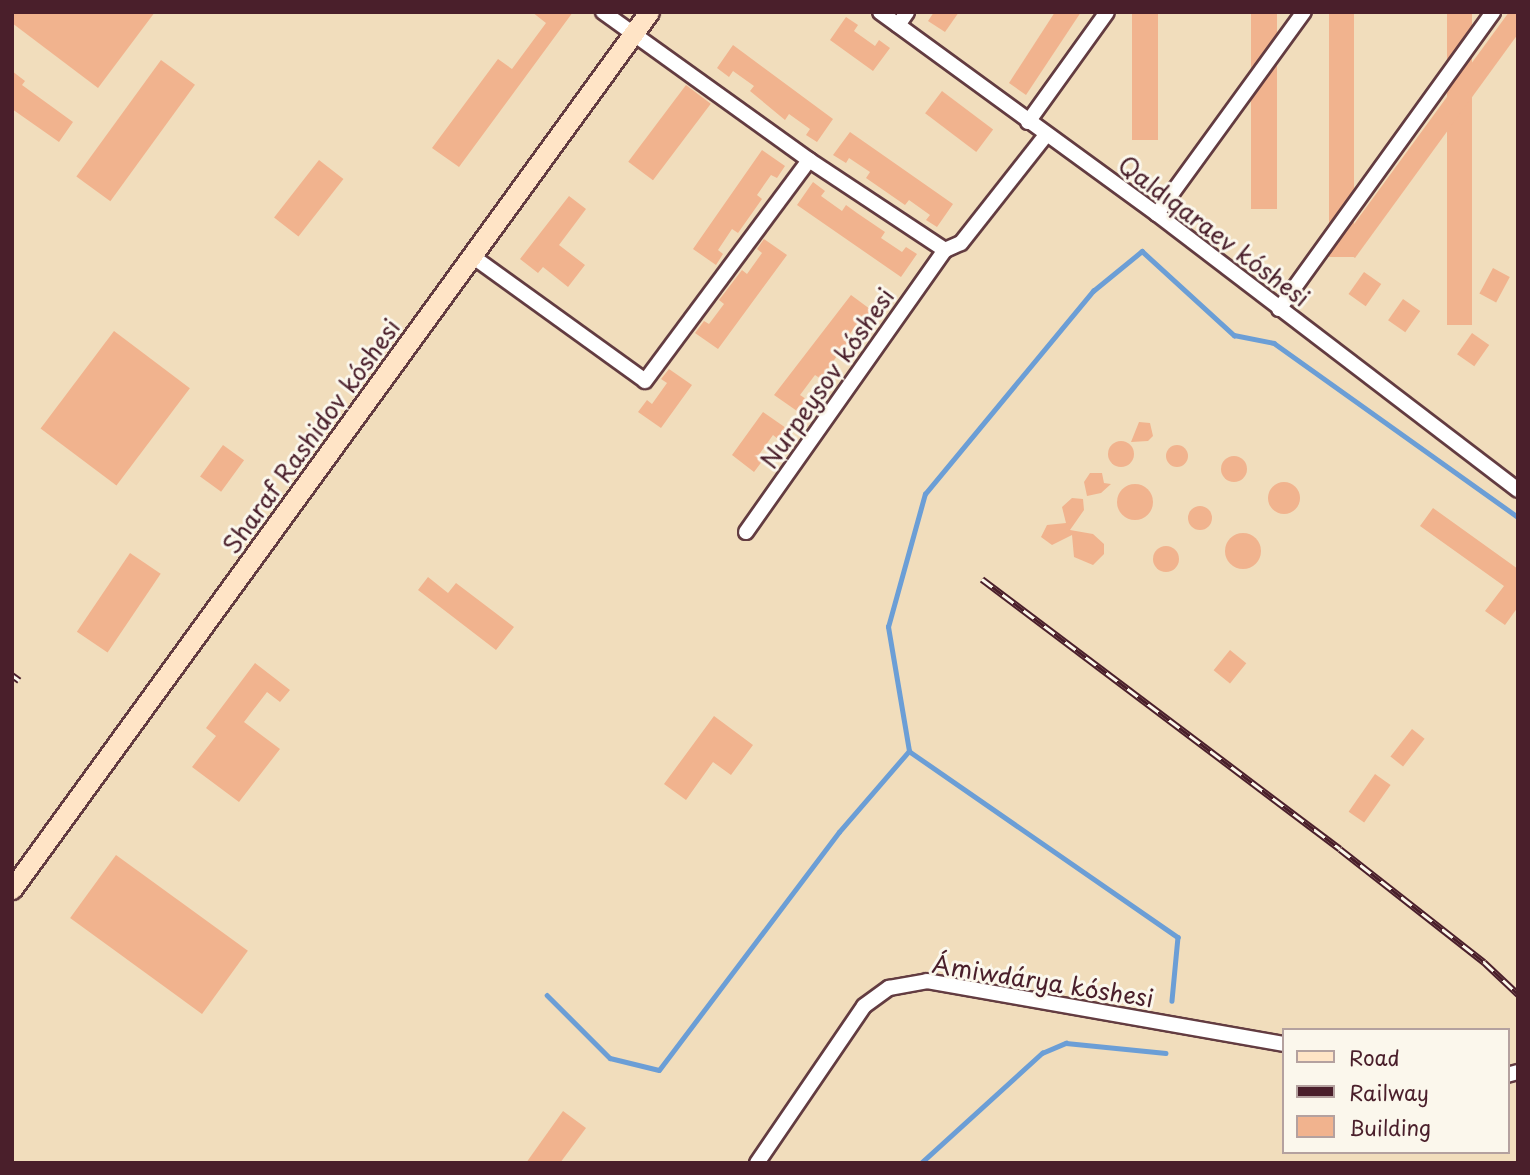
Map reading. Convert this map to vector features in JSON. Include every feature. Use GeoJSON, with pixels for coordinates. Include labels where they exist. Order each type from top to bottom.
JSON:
{"type":"FeatureCollection","features":[{"type":"Feature","properties":{"kind":"street"},"geometry":{"type":"LineString","coordinates":[[603,12],[809,160],[945,250]]}},
{"type":"Feature","properties":{"kind":"street","name":"Sharaf Rashidov kóshesi"},"geometry":{"type":"LineString","coordinates":[[12,889],[649,12]]}},
{"type":"Feature","properties":{"kind":"street","name":"Qaldıqaraev kóshesi"},"geometry":{"type":"LineString","coordinates":[[880,12],[1157,214],[1518,490]]}},
{"type":"Feature","properties":{"kind":"street"},"geometry":{"type":"LineString","coordinates":[[898,25],[907,12]]}},
{"type":"Feature","properties":{"kind":"street"},"geometry":{"type":"LineString","coordinates":[[1028,122],[1107,12]]}},
{"type":"Feature","properties":{"kind":"street"},"geometry":{"type":"LineString","coordinates":[[1157,214],[1304,12]]}},
{"type":"Feature","properties":{"kind":"street"},"geometry":{"type":"LineString","coordinates":[[1279,309],[1493,12]]}},
{"type":"Feature","properties":{"kind":"street","name":"Nurpeysov kóshesi"},"geometry":{"type":"LineString","coordinates":[[746,532],[945,250],[961,243],[1046,135]]}},
{"type":"Feature","properties":{"kind":"street"},"geometry":{"type":"LineString","coordinates":[[472,256],[645,381],[809,160]]}},
{"type":"Feature","properties":{"kind":"street","name":"Ámiwdárya kóshesi"},"geometry":{"type":"LineString","coordinates":[[757,1163],[864,1006],[889,988],[927,981],[1282,1044]]}},
{"type":"Feature","properties":{"kind":"building"},"geometry":{"type":"Polygon","coordinates":[[[12,12],[155,12],[98,88],[12,23],[12,12]]]}},
{"type":"Feature","properties":{"kind":"building"},"geometry":{"type":"Polygon","coordinates":[[[532,12],[573,12],[459,167],[432,148],[498,59],[512,69],[546,23],[532,12]]]}},
{"type":"Feature","properties":{"kind":"building"},"geometry":{"type":"Polygon","coordinates":[[[934,12],[959,12],[945,32],[928,21],[934,12]]]}},
{"type":"Feature","properties":{"kind":"building"},"geometry":{"type":"Polygon","coordinates":[[[1055,12],[1081,12],[1026,95],[1009,83],[1055,12]]]}},
{"type":"Feature","properties":{"kind":"building"},"geometry":{"type":"Polygon","coordinates":[[[1132,12],[1158,12],[1158,140],[1132,140],[1132,12]]]}},
{"type":"Feature","properties":{"kind":"building"},"geometry":{"type":"Polygon","coordinates":[[[1251,12],[1277,12],[1277,209],[1251,209],[1251,12]]]}},
{"type":"Feature","properties":{"kind":"building"},"geometry":{"type":"Polygon","coordinates":[[[1329,12],[1354,12],[1354,257],[1329,257],[1329,12]]]}},
{"type":"Feature","properties":{"kind":"building"},"geometry":{"type":"Polygon","coordinates":[[[1447,12],[1472,12],[1472,325],[1447,325],[1447,12]]]}},
{"type":"Feature","properties":{"kind":"building"},"geometry":{"type":"Polygon","coordinates":[[[1509,12],[1518,12],[1518,34],[1355,258],[1338,246],[1509,12]]]}},
{"type":"Feature","properties":{"kind":"building"},"geometry":{"type":"Polygon","coordinates":[[[846,17],[858,25],[854,31],[875,46],[879,40],[890,48],[873,71],[830,40],[846,17]]]}},
{"type":"Feature","properties":{"kind":"building"},"geometry":{"type":"Polygon","coordinates":[[[733,45],[833,119],[817,142],[806,135],[810,129],[789,114],[785,120],[750,91],[754,86],[733,71],[729,77],[717,68],[733,45]]]}},
{"type":"Feature","properties":{"kind":"building"},"geometry":{"type":"Polygon","coordinates":[[[161,60],[195,85],[110,201],[76,176],[161,60]]]}},
{"type":"Feature","properties":{"kind":"building"},"geometry":{"type":"Polygon","coordinates":[[[12,71],[25,81],[22,85],[73,122],[59,142],[12,109],[12,71]]]}},
{"type":"Feature","properties":{"kind":"building"},"geometry":{"type":"Polygon","coordinates":[[[686,85],[711,104],[653,180],[628,162],[686,85]]]}},
{"type":"Feature","properties":{"kind":"building"},"geometry":{"type":"Polygon","coordinates":[[[942,91],[993,130],[976,152],[925,113],[942,91]]]}},
{"type":"Feature","properties":{"kind":"building"},"geometry":{"type":"Polygon","coordinates":[[[850,132],[953,204],[937,227],[926,220],[930,215],[909,200],[905,205],[866,178],[870,172],[849,158],[846,163],[833,155],[850,132]]]}},
{"type":"Feature","properties":{"kind":"building"},"geometry":{"type":"Polygon","coordinates":[[[762,150],[785,166],[777,178],[771,175],[757,195],[762,199],[738,233],[732,229],[718,250],[723,254],[716,265],[693,249],[762,150]]]}},
{"type":"Feature","properties":{"kind":"building"},"geometry":{"type":"Polygon","coordinates":[[[319,160],[343,179],[298,237],[274,218],[319,160]]]}},
{"type":"Feature","properties":{"kind":"building"},"geometry":{"type":"Polygon","coordinates":[[[813,182],[825,191],[821,196],[842,211],[846,205],[885,232],[881,238],[902,252],[906,247],[917,254],[901,277],[797,205],[813,182]]]}},
{"type":"Feature","properties":{"kind":"building"},"geometry":{"type":"Polygon","coordinates":[[[569,196],[586,209],[559,245],[585,265],[568,287],[543,267],[538,273],[520,259],[569,196]]]}},
{"type":"Feature","properties":{"kind":"building"},"geometry":{"type":"Polygon","coordinates":[[[764,239],[787,255],[718,349],[695,333],[704,321],[709,324],[724,304],[719,300],[742,270],[747,274],[762,253],[757,249],[764,239]]]}},
{"type":"Feature","properties":{"kind":"building"},"geometry":{"type":"Polygon","coordinates":[[[1493,268],[1510,277],[1496,303],[1479,294],[1493,268]]]}},
{"type":"Feature","properties":{"kind":"building"},"geometry":{"type":"Polygon","coordinates":[[[1364,272],[1381,284],[1366,306],[1349,294],[1364,272]]]}},
{"type":"Feature","properties":{"kind":"building"},"geometry":{"type":"Polygon","coordinates":[[[851,295],[874,312],[866,322],[861,319],[846,339],[851,343],[843,355],[839,353],[821,379],[815,375],[800,395],[806,399],[797,411],[774,395],[851,295]]]}},
{"type":"Feature","properties":{"kind":"building"},"geometry":{"type":"Polygon","coordinates":[[[1403,299],[1420,311],[1405,332],[1388,320],[1403,299]]]}},
{"type":"Feature","properties":{"kind":"building"},"geometry":{"type":"Polygon","coordinates":[[[114,331],[190,388],[116,486],[41,428],[114,331]]]}},
{"type":"Feature","properties":{"kind":"building"},"geometry":{"type":"Polygon","coordinates":[[[1472,333],[1489,345],[1474,366],[1457,354],[1472,333]]]}},
{"type":"Feature","properties":{"kind":"building"},"geometry":{"type":"Polygon","coordinates":[[[669,369],[692,385],[661,428],[638,412],[647,400],[652,404],[667,383],[661,379],[669,369]]]}},
{"type":"Feature","properties":{"kind":"building"},"geometry":{"type":"Polygon","coordinates":[[[763,412],[786,428],[778,439],[773,435],[758,456],[763,460],[754,472],[732,455],[763,412]]]}},
{"type":"Feature","properties":{"kind":"building"},"geometry":{"type":"Polygon","coordinates":[[[1139,422],[1150,423],[1153,436],[1148,441],[1131,442],[1139,422]]]}},
{"type":"Feature","properties":{"kind":"building"},"geometry":{"type":"Polygon","coordinates":[[[1121,441],[1130,445],[1134,454],[1130,463],[1121,467],[1112,463],[1108,454],[1112,445],[1121,441]]]}},
{"type":"Feature","properties":{"kind":"building"},"geometry":{"type":"Polygon","coordinates":[[[223,445],[244,460],[221,492],[200,477],[223,445]]]}},
{"type":"Feature","properties":{"kind":"building"},"geometry":{"type":"Polygon","coordinates":[[[1173,445],[1181,445],[1188,452],[1188,460],[1181,467],[1173,467],[1166,460],[1166,452],[1173,445]]]}},
{"type":"Feature","properties":{"kind":"building"},"geometry":{"type":"Polygon","coordinates":[[[1234,456],[1243,460],[1247,469],[1243,478],[1234,482],[1225,478],[1221,469],[1225,460],[1234,456]]]}},
{"type":"Feature","properties":{"kind":"building"},"geometry":{"type":"Polygon","coordinates":[[[1090,473],[1102,473],[1104,483],[1111,484],[1101,493],[1087,496],[1084,482],[1090,473]]]}},
{"type":"Feature","properties":{"kind":"building"},"geometry":{"type":"Polygon","coordinates":[[[1284,482],[1295,487],[1300,498],[1295,509],[1284,514],[1273,509],[1268,498],[1273,487],[1284,482]]]}},
{"type":"Feature","properties":{"kind":"building"},"geometry":{"type":"Polygon","coordinates":[[[1135,484],[1148,489],[1153,502],[1148,515],[1135,520],[1122,515],[1117,502],[1122,489],[1135,484]]]}},
{"type":"Feature","properties":{"kind":"building"},"geometry":{"type":"Polygon","coordinates":[[[1072,498],[1083,499],[1084,510],[1070,530],[1093,534],[1104,544],[1104,554],[1093,565],[1074,557],[1072,535],[1052,545],[1041,537],[1047,525],[1066,523],[1062,507],[1072,498]]]}},
{"type":"Feature","properties":{"kind":"building"},"geometry":{"type":"Polygon","coordinates":[[[1200,506],[1211,513],[1212,518],[1205,529],[1200,530],[1189,523],[1188,518],[1195,507],[1200,506]]]}},
{"type":"Feature","properties":{"kind":"building"},"geometry":{"type":"Polygon","coordinates":[[[1433,508],[1518,569],[1518,607],[1505,625],[1485,611],[1504,586],[1420,526],[1433,508]]]}},
{"type":"Feature","properties":{"kind":"building"},"geometry":{"type":"Polygon","coordinates":[[[1243,533],[1256,538],[1261,551],[1256,564],[1243,569],[1230,564],[1225,551],[1230,538],[1243,533]]]}},
{"type":"Feature","properties":{"kind":"building"},"geometry":{"type":"Polygon","coordinates":[[[1166,546],[1175,550],[1179,559],[1175,568],[1166,572],[1157,568],[1153,559],[1157,550],[1166,546]]]}},
{"type":"Feature","properties":{"kind":"building"},"geometry":{"type":"Polygon","coordinates":[[[130,553],[161,574],[108,652],[77,632],[130,553]]]}},
{"type":"Feature","properties":{"kind":"building"},"geometry":{"type":"Polygon","coordinates":[[[428,577],[448,593],[456,583],[514,627],[496,650],[418,590],[428,577]]]}},
{"type":"Feature","properties":{"kind":"building"},"geometry":{"type":"Polygon","coordinates":[[[1230,650],[1246,663],[1230,683],[1214,670],[1230,650]]]}},
{"type":"Feature","properties":{"kind":"building"},"geometry":{"type":"Polygon","coordinates":[[[255,663],[290,690],[280,702],[267,692],[244,722],[280,749],[239,802],[192,767],[216,736],[206,728],[255,663]]]}},
{"type":"Feature","properties":{"kind":"building"},"geometry":{"type":"Polygon","coordinates":[[[714,716],[753,745],[731,775],[713,762],[686,800],[664,784],[714,716]]]}},
{"type":"Feature","properties":{"kind":"building"},"geometry":{"type":"Polygon","coordinates":[[[1412,729],[1425,739],[1403,766],[1390,757],[1412,729]]]}},
{"type":"Feature","properties":{"kind":"building"},"geometry":{"type":"Polygon","coordinates":[[[1375,774],[1391,785],[1364,823],[1349,812],[1375,774]]]}},
{"type":"Feature","properties":{"kind":"building"},"geometry":{"type":"Polygon","coordinates":[[[116,855],[248,951],[202,1014],[70,918],[116,855]]]}},
{"type":"Feature","properties":{"kind":"building"},"geometry":{"type":"Polygon","coordinates":[[[563,1111],[586,1128],[560,1163],[526,1163],[563,1111]]]}},
{"type":"Feature","properties":{"kind":"waterway"},"geometry":{"type":"LineString","coordinates":[[547,995],[610,1058],[659,1070],[839,832],[909,751],[888,627],[925,494],[1093,291],[1142,251],[1234,335],[1274,343],[1518,517]]}},
{"type":"Feature","properties":{"kind":"waterway"},"geometry":{"type":"LineString","coordinates":[[909,751],[1178,937],[1172,1001]]}},
{"type":"Feature","properties":{"kind":"waterway"},"geometry":{"type":"LineString","coordinates":[[921,1163],[1042,1053],[1066,1043],[1166,1053]]}},
{"type":"Feature","properties":{"kind":"railway"},"geometry":{"type":"LineString","coordinates":[[982,579],[1340,849],[1484,962],[1518,994]]}},
{"type":"Feature","properties":{"kind":"railway"},"geometry":{"type":"LineString","coordinates":[[12,675],[19,680]]}}]}
